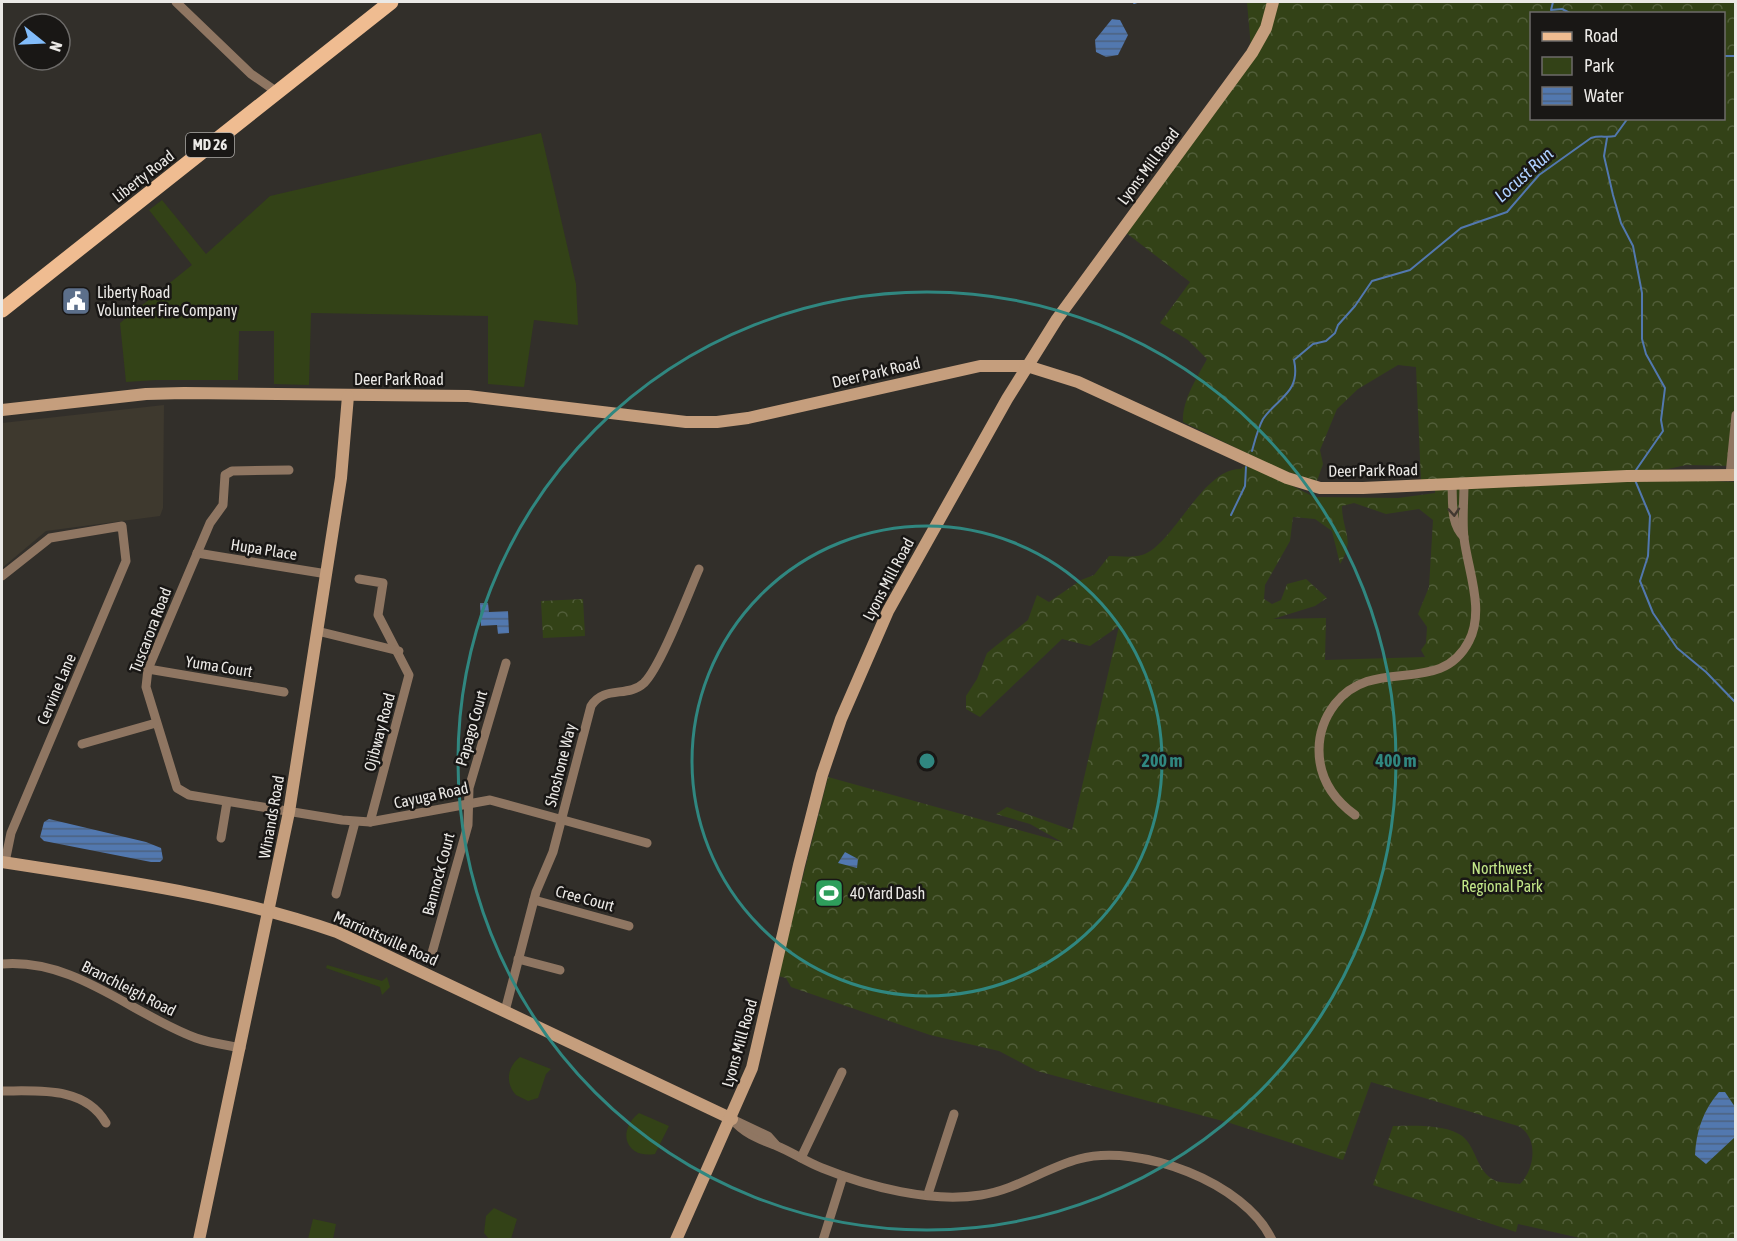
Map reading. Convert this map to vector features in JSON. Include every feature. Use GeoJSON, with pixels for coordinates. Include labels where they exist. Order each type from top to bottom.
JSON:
{"type":"FeatureCollection","features":[{"type":"Feature","properties":{"kind":"main road","name":"Liberty Road"},"geometry":{"type":"LineString","coordinates":[[2,310],[391,2]]}},
{"type":"Feature","properties":{"kind":"street"},"geometry":{"type":"LineString","coordinates":[[176,2],[251,74],[277,92]]}},
{"type":"Feature","properties":{"kind":"street","name":"Lyons Mill Road"},"geometry":{"type":"LineString","coordinates":[[676,1239],[732,1119],[755,1058],[806,836],[841,719],[892,602],[1027,366],[1093,267],[1252,53],[1266,28],[1273,2]]}},
{"type":"Feature","properties":{"kind":"street","name":"Deer Park Road"},"geometry":{"type":"LineString","coordinates":[[2,410],[154,393],[491,397],[676,422],[717,422],[748,418],[993,364],[1027,366],[1088,386],[1304,484],[1344,489],[1646,475],[1733,475]]}},
{"type":"Feature","properties":{"kind":"street","name":"Winands Road"},"geometry":{"type":"LineString","coordinates":[[199,1239],[270,913],[289,812],[344,459],[348,396]]}},
{"type":"Feature","properties":{"kind":"street"},"geometry":{"type":"LineString","coordinates":[[1733,475],[1736,415]]}},
{"type":"Feature","properties":{"kind":"street","name":"Tuscarora Road"},"geometry":{"type":"LineString","coordinates":[[289,470],[227,473],[224,479],[223,505],[210,523],[197,553],[148,669],[146,687],[177,788],[189,795],[289,812]]}},
{"type":"Feature","properties":{"kind":"street"},"geometry":{"type":"LineString","coordinates":[[1355,815],[1337,800],[1324,779],[1319,755],[1322,728],[1337,701],[1357,684],[1380,677],[1434,672],[1455,659],[1465,648],[1474,625],[1475,610],[1464,537],[1457,530],[1454,520],[1458,484]]}},
{"type":"Feature","properties":{"kind":"street","name":"Cervine Lane"},"geometry":{"type":"LineString","coordinates":[[2,576],[51,538],[122,526],[126,561],[11,833],[3,862]]}},
{"type":"Feature","properties":{"kind":"street","name":"Hupa Place"},"geometry":{"type":"LineString","coordinates":[[197,553],[327,574]]}},
{"type":"Feature","properties":{"kind":"street","name":"Shoshone Way"},"geometry":{"type":"LineString","coordinates":[[505,1011],[534,900],[550,861],[562,819],[591,706],[601,695],[634,689],[649,676],[699,569]]}},
{"type":"Feature","properties":{"kind":"street","name":"Ojibway Road"},"geometry":{"type":"LineString","coordinates":[[359,579],[383,583],[378,615],[408,670],[408,680],[370,822]]}},
{"type":"Feature","properties":{"kind":"street"},"geometry":{"type":"LineString","coordinates":[[317,631],[399,651]]}},
{"type":"Feature","properties":{"kind":"street","name":"Papago Court"},"geometry":{"type":"LineString","coordinates":[[468,802],[469,788],[506,663]]}},
{"type":"Feature","properties":{"kind":"street","name":"Yuma Court"},"geometry":{"type":"LineString","coordinates":[[148,669],[284,692]]}},
{"type":"Feature","properties":{"kind":"street"},"geometry":{"type":"LineString","coordinates":[[82,744],[156,723]]}},
{"type":"Feature","properties":{"kind":"street","name":"Cayuga Road"},"geometry":{"type":"LineString","coordinates":[[289,812],[355,822],[370,822],[408,817],[468,802],[499,801],[647,843]]}},
{"type":"Feature","properties":{"kind":"street"},"geometry":{"type":"LineString","coordinates":[[221,838],[227,802]]}},
{"type":"Feature","properties":{"kind":"street","name":"Bannock Court"},"geometry":{"type":"LineString","coordinates":[[432,953],[468,825],[468,802]]}},
{"type":"Feature","properties":{"kind":"street"},"geometry":{"type":"LineString","coordinates":[[336,894],[355,822]]}},
{"type":"Feature","properties":{"kind":"street","name":"Marriottsville Road"},"geometry":{"type":"LineString","coordinates":[[3,862],[110,879],[270,913],[337,932],[732,1119],[740,1129],[764,1143],[776,1145],[843,1176],[877,1185],[945,1197],[981,1195],[997,1192],[1080,1159],[1100,1156],[1134,1156],[1175,1168],[1228,1192],[1259,1219],[1272,1239]]}},
{"type":"Feature","properties":{"kind":"street","name":"Cree Court"},"geometry":{"type":"LineString","coordinates":[[534,900],[629,926]]}},
{"type":"Feature","properties":{"kind":"street"},"geometry":{"type":"LineString","coordinates":[[518,959],[560,970]]}},
{"type":"Feature","properties":{"kind":"street","name":"Branchleigh Road"},"geometry":{"type":"LineString","coordinates":[[2,964],[30,963],[60,970],[192,1036],[241,1048]]}},
{"type":"Feature","properties":{"kind":"street"},"geometry":{"type":"LineString","coordinates":[[801,1158],[842,1072]]}},
{"type":"Feature","properties":{"kind":"street"},"geometry":{"type":"LineString","coordinates":[[2,1091],[45,1091],[71,1095],[94,1107],[106,1123]]}},
{"type":"Feature","properties":{"kind":"street"},"geometry":{"type":"LineString","coordinates":[[928,1194],[954,1114]]}},
{"type":"Feature","properties":{"kind":"street"},"geometry":{"type":"LineString","coordinates":[[823,1239],[843,1176]]}},
{"type":"Feature","properties":{"kind":"shaded area"},"geometry":{"type":"Polygon","coordinates":[[[164,405],[163,508],[160,516],[46,531],[2,568],[2,423],[164,405]]]}},
{"type":"Feature","properties":{"kind":"green space"},"geometry":{"type":"Polygon","coordinates":[[[1247,2],[1269,2],[1267,13],[1251,48],[1247,2]]]}},
{"type":"Feature","properties":{"kind":"green space","name":"Northwest Regional Park"},"geometry":{"type":"Polygon","coordinates":[[[1278,2],[1735,2],[1735,466],[1686,465],[1659,471],[1671,479],[1735,482],[1735,1239],[1584,1239],[1518,1224],[1516,1232],[1373,1185],[1393,1126],[1435,1127],[1459,1134],[1469,1144],[1489,1177],[1499,1182],[1520,1184],[1529,1170],[1532,1145],[1525,1131],[1518,1126],[1371,1082],[1343,1160],[1230,1123],[1037,1071],[999,1051],[930,1035],[791,987],[786,978],[778,976],[828,777],[1062,842],[1030,824],[996,814],[1007,807],[1072,830],[1119,626],[1090,646],[1062,639],[980,717],[966,709],[966,696],[977,679],[987,653],[1028,620],[1037,595],[1049,602],[1081,580],[1094,575],[1109,556],[1138,556],[1154,549],[1214,480],[1227,472],[1241,469],[1248,463],[1314,497],[1398,498],[1435,493],[1435,482],[1421,482],[1416,367],[1398,365],[1358,389],[1337,409],[1320,450],[1323,464],[1317,481],[1279,469],[1183,422],[1188,397],[1207,359],[1188,340],[1160,323],[1190,282],[1125,232],[1262,45],[1278,2]],[[1354,503],[1342,506],[1348,542],[1345,556],[1340,564],[1332,531],[1315,519],[1293,517],[1290,541],[1265,585],[1264,599],[1272,604],[1281,600],[1287,584],[1306,579],[1327,598],[1315,606],[1273,619],[1326,618],[1325,660],[1425,657],[1421,650],[1426,643],[1427,627],[1418,614],[1429,587],[1433,520],[1419,509],[1386,514],[1354,503]]]}},
{"type":"Feature","properties":{"kind":"green space"},"geometry":{"type":"Polygon","coordinates":[[[541,133],[576,284],[578,325],[534,320],[524,387],[488,384],[488,316],[311,313],[309,385],[274,384],[274,331],[239,331],[238,380],[126,382],[120,323],[192,265],[149,210],[162,200],[206,254],[270,196],[541,133]]]}},
{"type":"Feature","properties":{"kind":"green space"},"geometry":{"type":"Polygon","coordinates":[[[583,599],[585,636],[543,638],[541,601],[583,599]]]}},
{"type":"Feature","properties":{"kind":"green space"},"geometry":{"type":"Polygon","coordinates":[[[327,965],[382,981],[387,977],[390,987],[382,995],[380,987],[326,968],[327,965]]]}},
{"type":"Feature","properties":{"kind":"green space"},"geometry":{"type":"Polygon","coordinates":[[[520,1057],[551,1069],[546,1074],[538,1098],[528,1101],[516,1095],[512,1090],[509,1080],[510,1070],[520,1057]]]}},
{"type":"Feature","properties":{"kind":"green space"},"geometry":{"type":"Polygon","coordinates":[[[639,1113],[669,1126],[655,1154],[637,1152],[628,1142],[626,1135],[628,1128],[639,1113]]]}},
{"type":"Feature","properties":{"kind":"green space"},"geometry":{"type":"Polygon","coordinates":[[[494,1208],[517,1219],[511,1239],[489,1239],[484,1233],[486,1216],[494,1208]]]}},
{"type":"Feature","properties":{"kind":"green space"},"geometry":{"type":"Polygon","coordinates":[[[313,1219],[336,1224],[333,1239],[308,1239],[313,1219]]]}},
{"type":"Feature","properties":{"kind":"water"},"geometry":{"type":"Polygon","coordinates":[[[1112,19],[1120,20],[1128,35],[1118,55],[1106,57],[1096,52],[1095,40],[1112,19]]]}},
{"type":"Feature","properties":{"kind":"water"},"geometry":{"type":"Polygon","coordinates":[[[480,603],[488,603],[489,612],[508,611],[509,633],[498,634],[497,625],[481,626],[480,603]]]}},
{"type":"Feature","properties":{"kind":"water"},"geometry":{"type":"Polygon","coordinates":[[[49,819],[146,842],[161,848],[163,859],[160,862],[151,862],[44,841],[40,837],[44,822],[49,819]]]}},
{"type":"Feature","properties":{"kind":"water"},"geometry":{"type":"Polygon","coordinates":[[[845,852],[858,859],[857,868],[838,863],[845,852]]]}},
{"type":"Feature","properties":{"kind":"water"},"geometry":{"type":"Polygon","coordinates":[[[1719,1092],[1725,1092],[1735,1107],[1735,1137],[1706,1164],[1695,1155],[1697,1138],[1701,1122],[1719,1092]]]}},
{"type":"Feature","properties":{"kind":"waterway"},"geometry":{"type":"LineString","coordinates":[[1553,2],[1551,10],[1562,9],[1568,12]]}},
{"type":"Feature","properties":{"kind":"waterway","name":"Locust Run"},"geometry":{"type":"LineString","coordinates":[[1725,56],[1736,56]]}},
{"type":"Feature","properties":{"kind":"waterway","name":"Locust Run"},"geometry":{"type":"LineString","coordinates":[[1252,451],[1263,419],[1291,387],[1294,380],[1294,360],[1313,344],[1326,341],[1335,333],[1338,325],[1355,306],[1372,281],[1410,270],[1461,228],[1507,212],[1539,175],[1591,138],[1615,136],[1627,120]]}},
{"type":"Feature","properties":{"kind":"waterway"},"geometry":{"type":"LineString","coordinates":[[1607,138],[1604,156],[1621,223],[1633,246],[1642,293],[1642,339],[1646,354],[1665,388],[1661,420],[1663,431],[1636,470]]}},
{"type":"Feature","properties":{"kind":"waterway","name":"Locust Run"},"geometry":{"type":"LineString","coordinates":[[1231,515],[1245,486],[1246,467]]}},
{"type":"Feature","properties":{"kind":"waterway"},"geometry":{"type":"LineString","coordinates":[[1635,480],[1650,516],[1648,556],[1640,581],[1653,613],[1677,648],[1706,672],[1736,703]]}},
{"type":"Feature","properties":{"kind":"place","name":"Liberty Road Volunteer Fire Company"},"geometry":{"type":"Point","coordinates":[76,301]}},
{"type":"Feature","properties":{"kind":"place","name":"40 Yard Dash"},"geometry":{"type":"Point","coordinates":[829,893]}}]}
